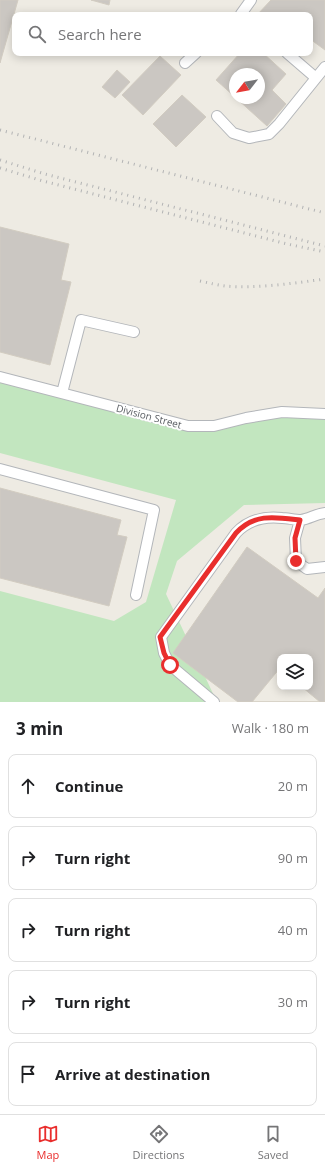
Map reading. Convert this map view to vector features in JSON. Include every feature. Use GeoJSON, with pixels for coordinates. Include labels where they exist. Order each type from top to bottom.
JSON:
{"type":"FeatureCollection","features":[{"type":"Feature","properties":{"kind":"lane"},"geometry":{"type":"LineString","coordinates":[[242,12],[251,0]]}},
{"type":"Feature","properties":{"kind":"lane"},"geometry":{"type":"LineString","coordinates":[[185,63],[193,56]]}},
{"type":"Feature","properties":{"kind":"lane"},"geometry":{"type":"LineString","coordinates":[[290,56],[316,78]]}},
{"type":"Feature","properties":{"kind":"lane"},"geometry":{"type":"LineString","coordinates":[[217,116],[232,133],[249,138],[269,134],[279,124],[325,67]]}},
{"type":"Feature","properties":{"kind":"lane"},"geometry":{"type":"LineString","coordinates":[[62,393],[81,320],[134,332]]}},
{"type":"Feature","properties":{"kind":"lane","name":"Division Street"},"geometry":{"type":"LineString","coordinates":[[0,377],[188,426],[214,426],[246,418],[282,412],[325,414]]}},
{"type":"Feature","properties":{"kind":"lane"},"geometry":{"type":"LineString","coordinates":[[0,469],[154,510],[136,595]]}},
{"type":"Feature","properties":{"kind":"lane"},"geometry":{"type":"LineString","coordinates":[[214,702],[170,665],[164,653],[160,637],[243,525],[257,519],[273,517],[300,520],[325,513]]}},
{"type":"Feature","properties":{"kind":"lane"},"geometry":{"type":"LineString","coordinates":[[300,520],[295,538],[296,561],[306,569],[325,567]]}},
{"type":"Feature","properties":{"kind":"green space"},"geometry":{"type":"Polygon","coordinates":[[[0,382],[184,430],[313,411],[325,412],[325,503],[244,505],[177,561],[166,594],[217,702],[0,702],[0,591],[114,621],[146,602],[176,500],[0,453],[0,382]]]}},
{"type":"Feature","properties":{"kind":"building"},"geometry":{"type":"Polygon","coordinates":[[[0,0],[18,0],[15,12],[12,12],[12,21],[0,63],[0,0]]]}},
{"type":"Feature","properties":{"kind":"building"},"geometry":{"type":"Polygon","coordinates":[[[91,0],[110,0],[109,5],[91,0]]]}},
{"type":"Feature","properties":{"kind":"building"},"geometry":{"type":"Polygon","coordinates":[[[271,0],[325,0],[325,50],[313,41],[313,12],[260,12],[271,0]]]}},
{"type":"Feature","properties":{"kind":"building"},"geometry":{"type":"Polygon","coordinates":[[[160,56],[181,75],[143,115],[122,95],[160,56]]]}},
{"type":"Feature","properties":{"kind":"building"},"geometry":{"type":"Polygon","coordinates":[[[237,56],[266,56],[286,74],[272,90],[286,104],[267,126],[243,104],[265,104],[265,68],[229,68],[229,92],[216,80],[237,56]]]}},
{"type":"Feature","properties":{"kind":"building"},"geometry":{"type":"Polygon","coordinates":[[[117,70],[130,82],[115,98],[102,87],[117,70]]]}},
{"type":"Feature","properties":{"kind":"building"},"geometry":{"type":"Polygon","coordinates":[[[182,95],[206,117],[176,147],[153,124],[182,95]]]}},
{"type":"Feature","properties":{"kind":"building"},"geometry":{"type":"Polygon","coordinates":[[[0,227],[69,244],[61,280],[71,282],[50,365],[0,352],[0,227]]]}},
{"type":"Feature","properties":{"kind":"building"},"geometry":{"type":"Polygon","coordinates":[[[0,488],[121,520],[117,535],[127,537],[109,606],[0,578],[0,488]]]}},
{"type":"Feature","properties":{"kind":"building"},"geometry":{"type":"Polygon","coordinates":[[[247,547],[318,598],[325,588],[325,702],[238,702],[173,653],[247,547]]]}},
{"type":"Feature","properties":{"kind":"building"},"geometry":{"type":"Polygon","coordinates":[[[277,672],[277,690],[306,690],[320,702],[252,702],[277,672]]]}},
{"type":"Feature","properties":{"kind":"railway"},"geometry":{"type":"LineString","coordinates":[[0,130],[325,213]]}},
{"type":"Feature","properties":{"kind":"railway"},"geometry":{"type":"LineString","coordinates":[[0,160],[45,174],[325,246]]}},
{"type":"Feature","properties":{"kind":"railway"},"geometry":{"type":"LineString","coordinates":[[0,168],[43,181],[287,244],[325,252]]}},
{"type":"Feature","properties":{"kind":"railway"},"geometry":{"type":"LineString","coordinates":[[200,281],[216,285],[249,287],[325,279]]}},
{"type":"Feature","properties":{"kind":"route"},"geometry":{"type":"LineString","coordinates":[[170,665],[164,653],[160,637],[243,525],[257,519],[273,517],[300,520],[295,538],[296,561]]}}]}
